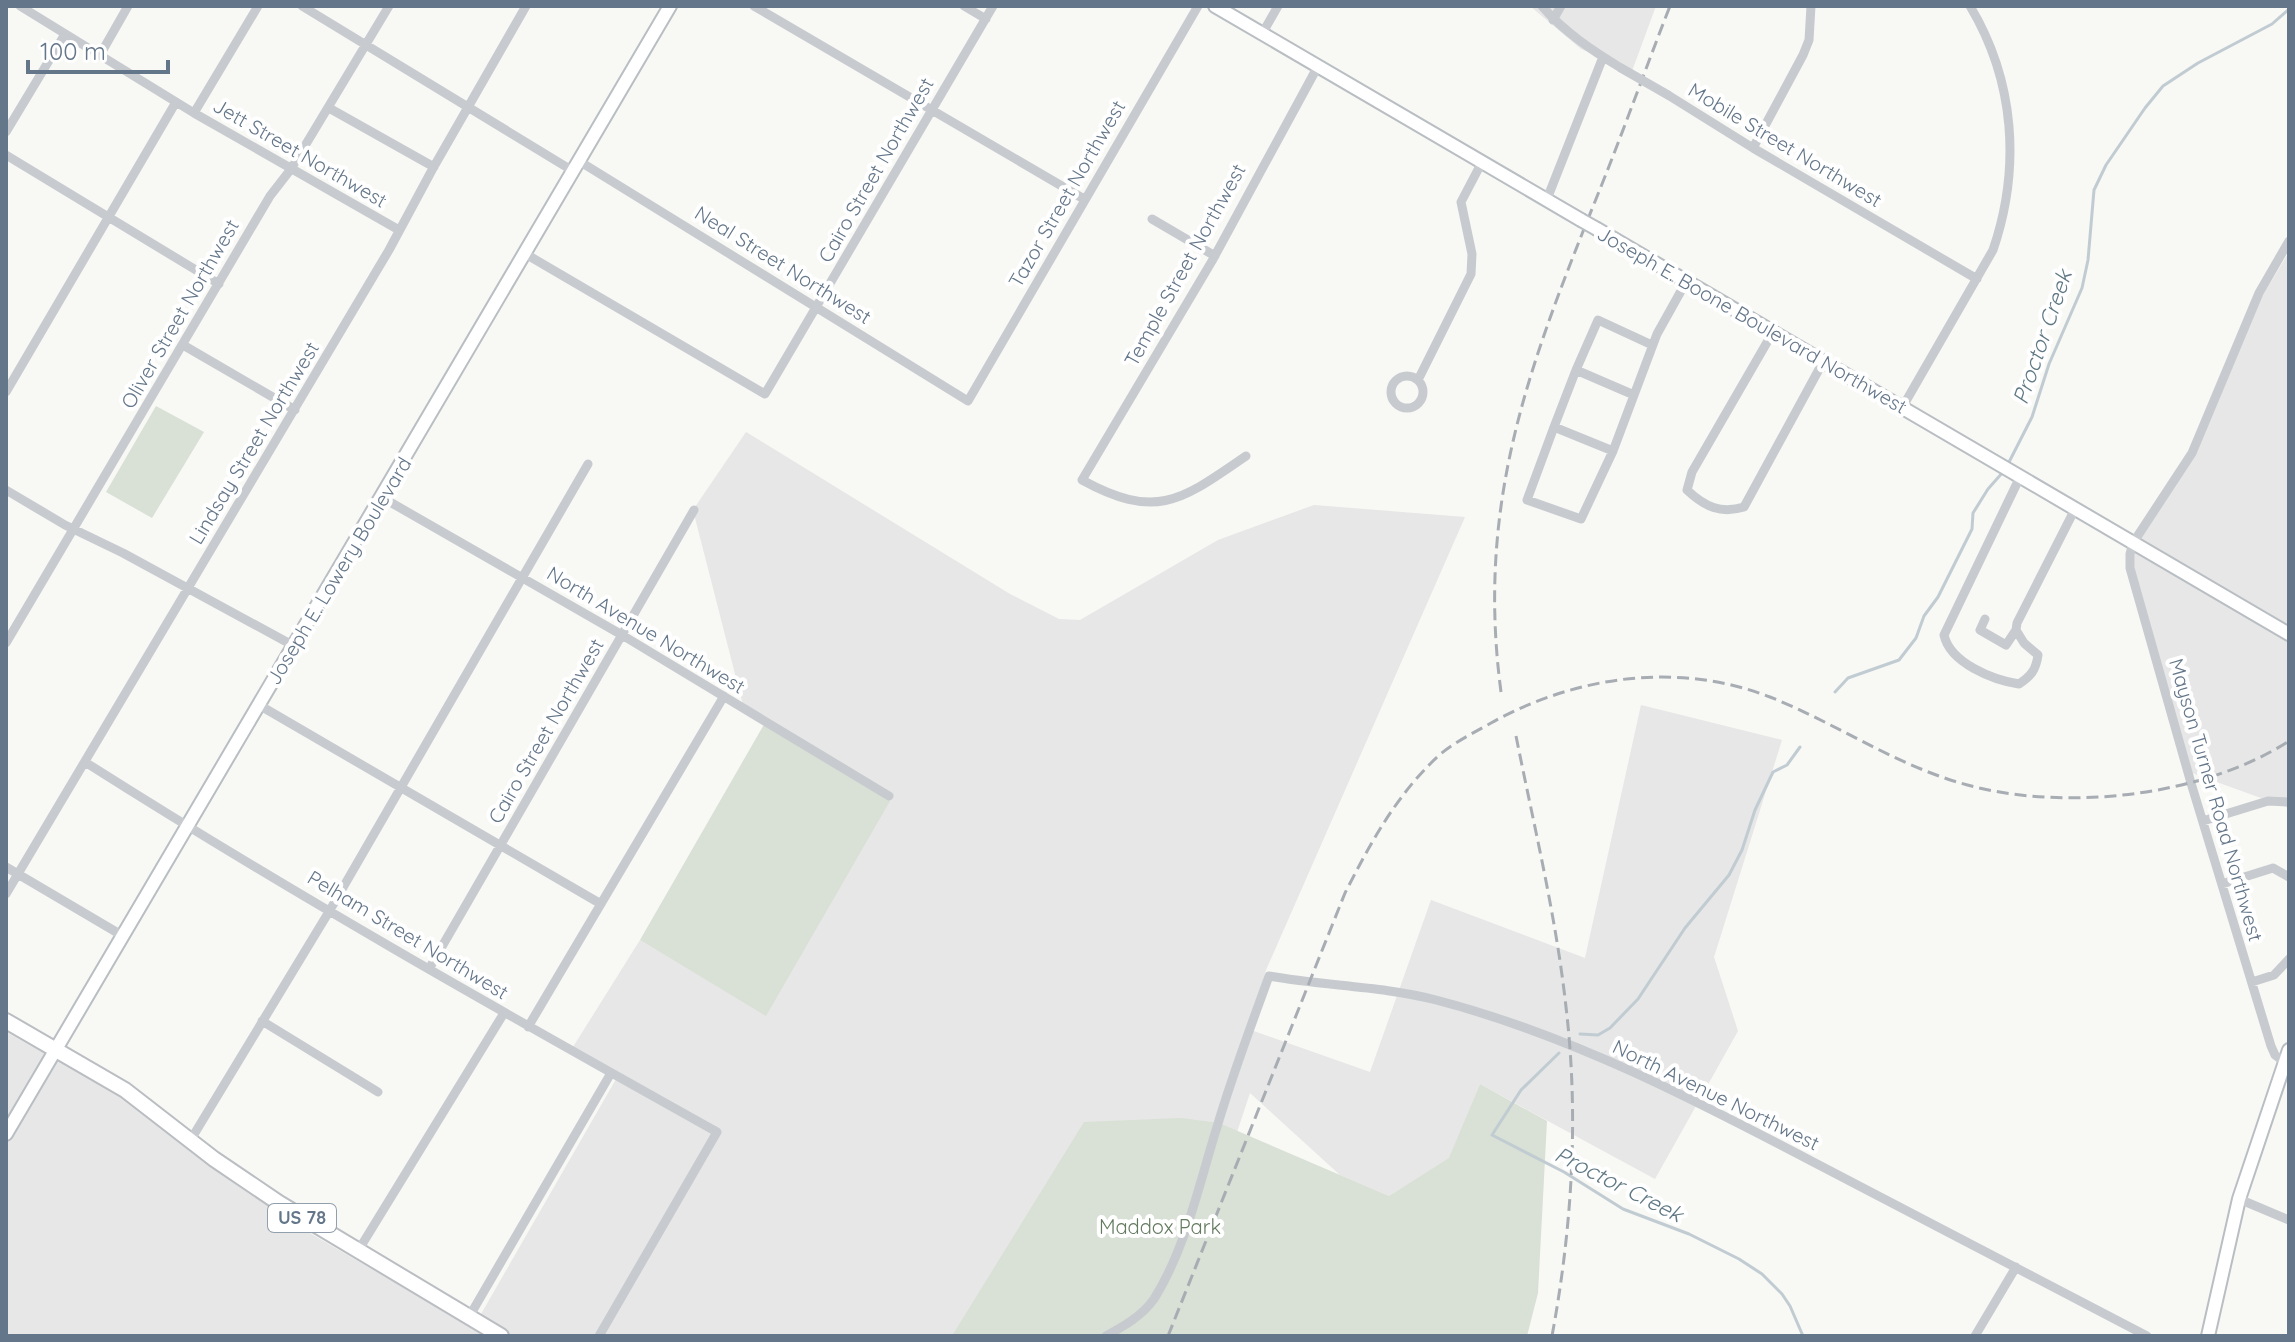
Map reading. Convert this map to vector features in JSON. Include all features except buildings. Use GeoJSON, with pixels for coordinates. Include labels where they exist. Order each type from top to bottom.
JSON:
{"type":"FeatureCollection","features":[{"type":"Feature","properties":{"kind":"main road","name":"Joseph E. Lowery Boulevard"},"geometry":{"type":"LineString","coordinates":[[6,1134],[670,6]]}},
{"type":"Feature","properties":{"kind":"main road","name":"Joseph E. Boone Boulevard Northwest"},"geometry":{"type":"LineString","coordinates":[[1215,6],[2289,634]]}},
{"type":"Feature","properties":{"kind":"main road","name":"US 78"},"geometry":{"type":"LineString","coordinates":[[6,1021],[125,1090],[190,1141],[279,1203],[501,1336]]}},
{"type":"Feature","properties":{"kind":"main road"},"geometry":{"type":"LineString","coordinates":[[2208,1336],[2239,1199],[2286,1056]]}},
{"type":"Feature","properties":{"kind":"street","name":"Jett Street Northwest"},"geometry":{"type":"LineString","coordinates":[[20,6],[194,113],[399,230]]}},
{"type":"Feature","properties":{"kind":"street"},"geometry":{"type":"LineString","coordinates":[[100,55],[128,6]]}},
{"type":"Feature","properties":{"kind":"street"},"geometry":{"type":"LineString","coordinates":[[194,113],[258,6]]}},
{"type":"Feature","properties":{"kind":"street","name":"Neal Street Northwest"},"geometry":{"type":"LineString","coordinates":[[302,6],[468,107],[576,166],[817,307],[968,401]]}},
{"type":"Feature","properties":{"kind":"street","name":"Oliver Street Northwest"},"geometry":{"type":"LineString","coordinates":[[6,643],[270,196],[291,169],[389,6]]}},
{"type":"Feature","properties":{"kind":"street","name":"Lindsay Street Northwest"},"geometry":{"type":"LineString","coordinates":[[6,894],[295,410],[526,6]]}},
{"type":"Feature","properties":{"kind":"street"},"geometry":{"type":"LineString","coordinates":[[754,6],[1084,199]]}},
{"type":"Feature","properties":{"kind":"street"},"geometry":{"type":"LineString","coordinates":[[964,6],[986,19]]}},
{"type":"Feature","properties":{"kind":"street","name":"Cairo Street Northwest"},"geometry":{"type":"LineString","coordinates":[[524,253],[765,394],[993,6]]}},
{"type":"Feature","properties":{"kind":"street","name":"Tazor Street Northwest"},"geometry":{"type":"LineString","coordinates":[[968,401],[1198,6]]}},
{"type":"Feature","properties":{"kind":"street"},"geometry":{"type":"LineString","coordinates":[[1262,34],[1278,6]]}},
{"type":"Feature","properties":{"kind":"street"},"geometry":{"type":"LineString","coordinates":[[1542,6],[1553,20],[1561,6]]}},
{"type":"Feature","properties":{"kind":"street"},"geometry":{"type":"LineString","coordinates":[[1753,148],[1805,50],[1812,22],[1811,6]]}},
{"type":"Feature","properties":{"kind":"street"},"geometry":{"type":"LineString","coordinates":[[1902,408],[1993,250],[2002,221],[2011,153],[2005,89],[1996,58],[1970,6]]}},
{"type":"Feature","properties":{"kind":"street","name":"Mobile Street Northwest"},"geometry":{"type":"LineString","coordinates":[[1553,20],[1621,68],[1977,279]]}},
{"type":"Feature","properties":{"kind":"street"},"geometry":{"type":"LineString","coordinates":[[6,132],[65,34]]}},
{"type":"Feature","properties":{"kind":"street"},"geometry":{"type":"LineString","coordinates":[[1547,199],[1603,57]]}},
{"type":"Feature","properties":{"kind":"street","name":"Temple Street Northwest"},"geometry":{"type":"LineString","coordinates":[[1246,456],[1195,492],[1161,502],[1122,499],[1082,480],[1215,256],[1318,66]]}},
{"type":"Feature","properties":{"kind":"street"},"geometry":{"type":"LineString","coordinates":[[6,392],[176,102]]}},
{"type":"Feature","properties":{"kind":"street"},"geometry":{"type":"LineString","coordinates":[[329,108],[434,167]]}},
{"type":"Feature","properties":{"kind":"street"},"geometry":{"type":"LineString","coordinates":[[6,155],[219,284]]}},
{"type":"Feature","properties":{"kind":"street"},"geometry":{"type":"LineString","coordinates":[[1418,380],[1471,274],[1472,254],[1461,202],[1482,162]]}},
{"type":"Feature","properties":{"kind":"street"},"geometry":{"type":"LineString","coordinates":[[1152,219],[1215,256]]}},
{"type":"Feature","properties":{"kind":"street"},"geometry":{"type":"LineString","coordinates":[[2133,543],[2192,453],[2259,293],[2289,241]]}},
{"type":"Feature","properties":{"kind":"street"},"geometry":{"type":"LineString","coordinates":[[1652,345],[1598,320],[1527,500],[1581,519],[1613,451],[1652,345],[1686,282]]}},
{"type":"Feature","properties":{"kind":"street"},"geometry":{"type":"LineString","coordinates":[[1773,332],[1692,472],[1687,490],[1698,501],[1729,511],[1744,507],[1823,362]]}},
{"type":"Feature","properties":{"kind":"street"},"geometry":{"type":"LineString","coordinates":[[183,345],[295,410]]}},
{"type":"Feature","properties":{"kind":"street"},"geometry":{"type":"LineString","coordinates":[[1576,370],[1634,395]]}},
{"type":"Feature","properties":{"kind":"street"},"geometry":{"type":"LineString","coordinates":[[1554,427],[1613,451]]}},
{"type":"Feature","properties":{"kind":"street"},"geometry":{"type":"LineString","coordinates":[[190,1141],[330,910],[588,464]]}},
{"type":"Feature","properties":{"kind":"street"},"geometry":{"type":"LineString","coordinates":[[2016,474],[1944,635],[1946,646],[1968,664],[2001,681],[2019,684],[2030,677],[2038,655],[2024,643],[2016,630]]}},
{"type":"Feature","properties":{"kind":"street"},"geometry":{"type":"LineString","coordinates":[[6,490],[294,646]]}},
{"type":"Feature","properties":{"kind":"street","name":"North Avenue Northwest"},"geometry":{"type":"LineString","coordinates":[[383,498],[622,635],[889,796]]}},
{"type":"Feature","properties":{"kind":"street"},"geometry":{"type":"LineString","coordinates":[[1985,619],[1980,630],[2006,645],[2075,509]]}},
{"type":"Feature","properties":{"kind":"street","name":"Cairo Street Northwest"},"geometry":{"type":"LineString","coordinates":[[429,969],[694,510]]}},
{"type":"Feature","properties":{"kind":"street","name":"Mayson Turner Road Northwest"},"geometry":{"type":"LineString","coordinates":[[2133,543],[2130,568],[2203,821],[2271,1046],[2275,1055],[2286,1056]]}},
{"type":"Feature","properties":{"kind":"street"},"geometry":{"type":"LineString","coordinates":[[528,1027],[724,696]]}},
{"type":"Feature","properties":{"kind":"street"},"geometry":{"type":"LineString","coordinates":[[259,705],[601,904]]}},
{"type":"Feature","properties":{"kind":"street","name":"Pelham Street Northwest"},"geometry":{"type":"LineString","coordinates":[[85,762],[187,827],[504,1013],[717,1132],[599,1336]]}},
{"type":"Feature","properties":{"kind":"street"},"geometry":{"type":"LineString","coordinates":[[2203,821],[2268,801],[2289,802]]}},
{"type":"Feature","properties":{"kind":"street"},"geometry":{"type":"LineString","coordinates":[[6,867],[123,936]]}},
{"type":"Feature","properties":{"kind":"street"},"geometry":{"type":"LineString","coordinates":[[2222,884],[2273,868],[2289,877]]}},
{"type":"Feature","properties":{"kind":"street"},"geometry":{"type":"LineString","coordinates":[[2252,982],[2274,975],[2289,959]]}},
{"type":"Feature","properties":{"kind":"street","name":"North Avenue Northwest"},"geometry":{"type":"LineString","coordinates":[[1106,1336],[1132,1321],[1153,1299],[1174,1257],[1269,976],[1434,999],[1487,1015],[1587,1053],[1707,1106],[2147,1336]]}},
{"type":"Feature","properties":{"kind":"street"},"geometry":{"type":"LineString","coordinates":[[358,1251],[504,1013]]}},
{"type":"Feature","properties":{"kind":"street"},"geometry":{"type":"LineString","coordinates":[[262,1021],[378,1092]]}},
{"type":"Feature","properties":{"kind":"street"},"geometry":{"type":"LineString","coordinates":[[469,1317],[611,1073]]}},
{"type":"Feature","properties":{"kind":"street"},"geometry":{"type":"LineString","coordinates":[[2239,1199],[2289,1220]]}},
{"type":"Feature","properties":{"kind":"street"},"geometry":{"type":"LineString","coordinates":[[1975,1336],[2016,1267]]}},
{"type":"Feature","properties":{"kind":"shaded area"},"geometry":{"type":"Polygon","coordinates":[[[1530,6],[1656,6],[1632,71],[1581,49],[1530,6]]]}},
{"type":"Feature","properties":{"kind":"shaded area"},"geometry":{"type":"Polygon","coordinates":[[[2289,252],[2289,808],[2189,772],[2129,553],[2198,441],[2255,308],[2289,252]]]}},
{"type":"Feature","properties":{"kind":"shaded area"},"geometry":{"type":"Polygon","coordinates":[[[746,432],[1010,594],[1059,619],[1080,620],[1218,540],[1314,505],[1465,517],[1266,970],[1248,1029],[1370,1072],[1431,900],[1585,958],[1641,705],[1782,740],[1714,957],[1738,1031],[1655,1179],[1480,1084],[1450,1158],[1389,1196],[1340,1175],[1250,1093],[1233,1144],[983,1336],[6,1336],[6,1032],[120,1095],[196,1156],[313,1235],[473,1328],[619,1074],[573,1047],[640,940],[766,1015],[893,794],[744,709],[693,510],[746,432]]]}},
{"type":"Feature","properties":{"kind":"green space"},"geometry":{"type":"Polygon","coordinates":[[[156,406],[204,432],[152,518],[106,492],[156,406]]]}},
{"type":"Feature","properties":{"kind":"green space"},"geometry":{"type":"Polygon","coordinates":[[[766,721],[894,794],[766,1016],[640,940],[766,721]]]}},
{"type":"Feature","properties":{"kind":"green space","name":"Maddox Park"},"geometry":{"type":"Polygon","coordinates":[[[1480,1084],[1547,1121],[1538,1293],[1527,1336],[952,1336],[1084,1122],[1181,1118],[1219,1123],[1389,1196],[1449,1158],[1480,1084]]]}},
{"type":"Feature","properties":{"kind":"waterway","name":"Proctor Creek"},"geometry":{"type":"LineString","coordinates":[[2007,466],[2032,417],[2049,364],[2082,288],[2088,260],[2094,190],[2106,165],[2163,86],[2198,63],[2272,24],[2289,9]]}},
{"type":"Feature","properties":{"kind":"waterway","name":"Proctor Creek"},"geometry":{"type":"LineString","coordinates":[[1835,692],[1848,678],[1899,660],[1916,638],[1924,616],[1938,597],[1972,529],[1973,513],[2003,472]]}},
{"type":"Feature","properties":{"kind":"waterway","name":"Proctor Creek"},"geometry":{"type":"LineString","coordinates":[[1580,1034],[1598,1035],[1610,1028],[1638,999],[1685,928],[1729,875],[1773,772],[1787,765],[1800,747]]}},
{"type":"Feature","properties":{"kind":"waterway","name":"Proctor Creek"},"geometry":{"type":"LineString","coordinates":[[1559,1053],[1521,1090],[1492,1135],[1564,1172],[1623,1209],[1689,1234],[1739,1259],[1762,1274],[1782,1294],[1803,1336]]}},
{"type":"Feature","properties":{"kind":"railway"},"geometry":{"type":"LineString","coordinates":[[1501,692],[1495,624],[1496,560],[1502,498],[1514,439],[1549,321],[1670,6]]}},
{"type":"Feature","properties":{"kind":"railway"},"geometry":{"type":"LineString","coordinates":[[1168,1336],[1354,875],[1383,825],[1417,778],[1445,751],[1491,723],[1557,694],[1592,685],[1663,677],[1699,679],[1770,697],[1885,753],[1957,782],[2039,797],[2083,798],[2172,787],[2214,776],[2254,760],[2289,741]]}},
{"type":"Feature","properties":{"kind":"railway"},"geometry":{"type":"LineString","coordinates":[[1516,736],[1556,939],[1570,1048],[1573,1131],[1569,1213],[1552,1336]]}}]}
